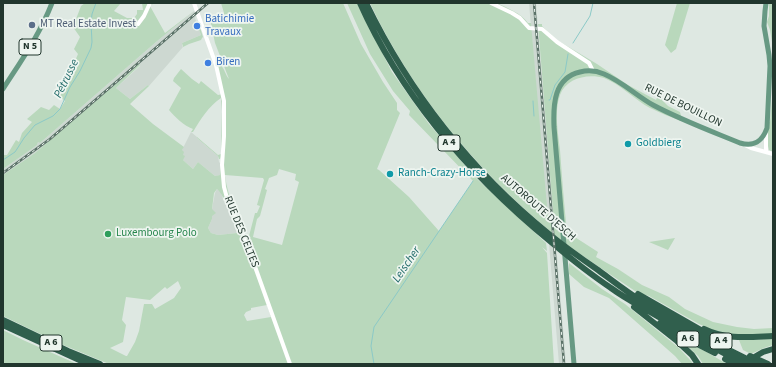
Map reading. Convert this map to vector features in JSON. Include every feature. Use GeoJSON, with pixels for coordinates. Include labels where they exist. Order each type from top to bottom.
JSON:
{"type":"FeatureCollection","features":[{"type":"Feature","properties":{"kind":"highway","name":"AUTOROUTE D'ESCH"},"geometry":{"type":"LineString","coordinates":[[360,3],[385,51],[428,117],[453,148],[485,183],[521,217],[574,261],[611,289],[702,342],[744,364]]}},
{"type":"Feature","properties":{"kind":"highway","name":"AUTOROUTE D'ESCH"},"geometry":{"type":"LineString","coordinates":[[366,3],[390,49],[434,115],[489,179],[514,203],[549,234],[642,301],[683,325],[757,364]]}},
{"type":"Feature","properties":{"kind":"highway","name":"A 4"},"geometry":{"type":"LineString","coordinates":[[619,285],[676,315],[729,346],[768,364]]}},
{"type":"Feature","properties":{"kind":"highway","name":"A 6"},"geometry":{"type":"LineString","coordinates":[[611,289],[677,341],[692,355],[698,364]]}},
{"type":"Feature","properties":{"kind":"highway","name":"A 6"},"geometry":{"type":"LineString","coordinates":[[641,313],[735,364]]}},
{"type":"Feature","properties":{"kind":"highway","name":"A 4"},"geometry":{"type":"LineString","coordinates":[[676,315],[711,332],[726,336],[744,338],[773,336]]}},
{"type":"Feature","properties":{"kind":"highway","name":"A 6"},"geometry":{"type":"LineString","coordinates":[[3,320],[68,351],[100,364]]}},
{"type":"Feature","properties":{"kind":"highway","name":"A 6"},"geometry":{"type":"LineString","coordinates":[[3,325],[88,364]]}},
{"type":"Feature","properties":{"kind":"highway"},"geometry":{"type":"LineString","coordinates":[[744,364],[763,352],[773,349]]}},
{"type":"Feature","properties":{"kind":"main road","name":"N 5"},"geometry":{"type":"LineString","coordinates":[[3,89],[32,45],[42,27],[52,3]]}},
{"type":"Feature","properties":{"kind":"main road"},"geometry":{"type":"LineString","coordinates":[[745,145],[752,145],[763,138],[767,128],[770,66],[764,26],[766,3]]}},
{"type":"Feature","properties":{"kind":"main road","name":"RUE DE BOUILLON"},"geometry":{"type":"LineString","coordinates":[[593,71],[613,78],[653,105],[745,145]]}},
{"type":"Feature","properties":{"kind":"main road"},"geometry":{"type":"LineString","coordinates":[[574,364],[554,112],[555,101],[559,88],[565,79],[578,72],[593,71]]}},
{"type":"Feature","properties":{"kind":"street"},"geometry":{"type":"LineString","coordinates":[[138,24],[144,16],[150,3]]}},
{"type":"Feature","properties":{"kind":"street","name":"RUE DES CELTES"},"geometry":{"type":"LineString","coordinates":[[194,3],[216,65],[223,95],[224,111],[222,165],[224,187],[227,198],[244,236],[290,364]]}},
{"type":"Feature","properties":{"kind":"street","name":"RUE DE BOUILLON"},"geometry":{"type":"LineString","coordinates":[[491,3],[520,18],[529,28],[542,29],[557,42],[588,62],[593,71]]}},
{"type":"Feature","properties":{"kind":"street"},"geometry":{"type":"LineString","coordinates":[[766,152],[767,128]]}},
{"type":"Feature","properties":{"kind":"street","name":"RUE DE BOUILLON"},"geometry":{"type":"LineString","coordinates":[[745,145],[773,154]]}},
{"type":"Feature","properties":{"kind":"shaded area"},"geometry":{"type":"Polygon","coordinates":[[[529,3],[536,3],[566,364],[559,364],[529,3]]]}},
{"type":"Feature","properties":{"kind":"shaded area"},"geometry":{"type":"Polygon","coordinates":[[[194,11],[201,35],[182,43],[183,47],[149,86],[148,85],[130,99],[116,88],[140,66],[139,64],[35,153],[3,175],[3,169],[37,145],[38,142],[40,143],[194,11]]]}},
{"type":"Feature","properties":{"kind":"shaded area"},"geometry":{"type":"Polygon","coordinates":[[[191,132],[218,156],[221,175],[215,176],[198,162],[193,169],[183,160],[182,150],[191,132]]]}},
{"type":"Feature","properties":{"kind":"shaded area"},"geometry":{"type":"Polygon","coordinates":[[[217,189],[221,192],[239,230],[237,233],[218,235],[211,233],[208,228],[212,219],[212,209],[217,189]]]}},
{"type":"Feature","properties":{"kind":"green space"},"geometry":{"type":"Polygon","coordinates":[[[85,3],[121,3],[114,11],[127,18],[134,18],[137,14],[137,10],[143,10],[142,3],[154,3],[150,6],[165,33],[194,11],[40,143],[38,142],[37,145],[3,169],[3,155],[7,155],[16,140],[19,142],[22,133],[32,122],[27,119],[41,107],[49,110],[54,105],[60,109],[65,101],[59,96],[78,66],[75,61],[78,54],[74,49],[80,37],[73,27],[81,6],[85,3]]]}},
{"type":"Feature","properties":{"kind":"green space"},"geometry":{"type":"Polygon","coordinates":[[[221,3],[343,3],[361,44],[397,103],[397,110],[400,113],[377,169],[409,197],[439,231],[473,181],[409,115],[410,111],[393,91],[370,54],[347,3],[357,3],[392,72],[429,124],[475,177],[546,243],[547,251],[542,247],[547,253],[554,364],[109,364],[61,344],[3,316],[3,175],[35,153],[139,64],[140,65],[116,88],[130,99],[148,85],[149,86],[130,104],[153,124],[184,147],[182,150],[184,152],[183,155],[185,156],[183,160],[193,169],[198,162],[215,176],[220,175],[221,157],[219,159],[218,156],[197,137],[218,155],[221,154],[221,98],[209,109],[193,132],[191,132],[193,129],[183,124],[169,110],[181,88],[173,81],[181,69],[199,84],[201,81],[218,95],[223,94],[216,65],[222,66],[229,79],[215,43],[210,19],[223,16],[224,13],[221,3]],[[279,169],[277,175],[269,178],[265,189],[267,190],[260,216],[257,219],[253,237],[282,245],[299,182],[295,180],[296,174],[279,169]],[[225,175],[228,192],[246,235],[249,236],[255,213],[257,213],[260,206],[257,205],[264,180],[263,178],[225,175]],[[217,189],[214,193],[212,209],[216,213],[212,216],[208,228],[211,233],[218,235],[237,233],[239,230],[233,217],[232,218],[226,202],[217,189]],[[178,281],[167,289],[165,287],[150,300],[126,297],[122,320],[126,325],[123,342],[110,348],[127,356],[139,331],[144,304],[152,304],[155,309],[174,298],[181,288],[178,281]],[[267,305],[251,308],[251,310],[246,312],[244,315],[247,321],[271,317],[267,305]]]}},
{"type":"Feature","properties":{"kind":"green space"},"geometry":{"type":"Polygon","coordinates":[[[370,3],[497,3],[518,14],[528,23],[531,23],[548,218],[554,224],[538,24],[542,24],[542,26],[557,40],[628,85],[656,100],[661,89],[660,98],[668,106],[680,112],[682,119],[681,121],[650,108],[616,84],[604,78],[591,76],[578,78],[567,84],[563,89],[558,101],[557,122],[567,232],[598,252],[596,257],[642,285],[669,297],[685,309],[713,322],[754,329],[773,328],[773,334],[738,335],[712,330],[699,324],[649,296],[638,293],[573,249],[542,224],[483,168],[456,138],[409,73],[388,39],[370,3]]]}},
{"type":"Feature","properties":{"kind":"green space"},"geometry":{"type":"Polygon","coordinates":[[[677,3],[690,3],[676,49],[671,53],[665,45],[677,3]]]}},
{"type":"Feature","properties":{"kind":"green space"},"geometry":{"type":"Polygon","coordinates":[[[769,3],[773,3],[773,48],[767,22],[769,16],[769,3]]]}},
{"type":"Feature","properties":{"kind":"green space"},"geometry":{"type":"Polygon","coordinates":[[[197,24],[199,24],[203,37],[201,40],[183,47],[182,43],[201,35],[197,24]]]}},
{"type":"Feature","properties":{"kind":"green space"},"geometry":{"type":"Polygon","coordinates":[[[773,87],[773,152],[769,150],[768,146],[768,122],[770,122],[773,87]]]}},
{"type":"Feature","properties":{"kind":"green space"},"geometry":{"type":"Polygon","coordinates":[[[675,238],[668,250],[649,242],[675,238]]]}},
{"type":"Feature","properties":{"kind":"green space"},"geometry":{"type":"Polygon","coordinates":[[[569,263],[602,289],[625,304],[679,348],[693,364],[682,364],[675,356],[609,298],[584,287],[569,274],[569,263]]]}},
{"type":"Feature","properties":{"kind":"green space"},"geometry":{"type":"Polygon","coordinates":[[[3,330],[23,340],[77,364],[3,364],[3,330]]]}},
{"type":"Feature","properties":{"kind":"green space"},"geometry":{"type":"Polygon","coordinates":[[[773,339],[773,345],[751,354],[743,350],[739,340],[773,339]]]}},
{"type":"Feature","properties":{"kind":"green space"},"geometry":{"type":"Polygon","coordinates":[[[686,340],[727,364],[703,364],[698,356],[684,343],[686,340]]]}},
{"type":"Feature","properties":{"kind":"waterway","name":"Pétrusse"},"geometry":{"type":"LineString","coordinates":[[3,160],[15,152],[35,125],[53,116],[60,109],[91,48],[91,23],[92,14],[96,3]]}},
{"type":"Feature","properties":{"kind":"waterway","name":"Leischer"},"geometry":{"type":"LineString","coordinates":[[573,43],[590,16],[593,3]]}},
{"type":"Feature","properties":{"kind":"waterway","name":"Leischer"},"geometry":{"type":"LineString","coordinates":[[549,100],[555,85],[565,72],[568,54]]}},
{"type":"Feature","properties":{"kind":"waterway","name":"Leischer"},"geometry":{"type":"LineString","coordinates":[[533,101],[534,116]]}},
{"type":"Feature","properties":{"kind":"waterway","name":"Leischer"},"geometry":{"type":"LineString","coordinates":[[374,364],[371,346],[374,327],[473,181]]}},
{"type":"Feature","properties":{"kind":"railway"},"geometry":{"type":"LineString","coordinates":[[3,173],[50,139],[208,3]]}},
{"type":"Feature","properties":{"kind":"railway"},"geometry":{"type":"LineString","coordinates":[[534,3],[564,364]]}},
{"type":"Feature","properties":{"kind":"place","name":"MT Real Estate Invest"},"geometry":{"type":"Point","coordinates":[32,25]}},
{"type":"Feature","properties":{"kind":"place","name":"Batichimie Travaux"},"geometry":{"type":"Point","coordinates":[197,26]}},
{"type":"Feature","properties":{"kind":"place","name":"Biren"},"geometry":{"type":"Point","coordinates":[208,63]}},
{"type":"Feature","properties":{"kind":"place","name":"Goldbierg"},"geometry":{"type":"Point","coordinates":[628,144]}},
{"type":"Feature","properties":{"kind":"place","name":"Ranch-Crazy-Horse"},"geometry":{"type":"Point","coordinates":[390,174]}},
{"type":"Feature","properties":{"kind":"place","name":"Luxembourg Polo"},"geometry":{"type":"Point","coordinates":[108,234]}}]}
